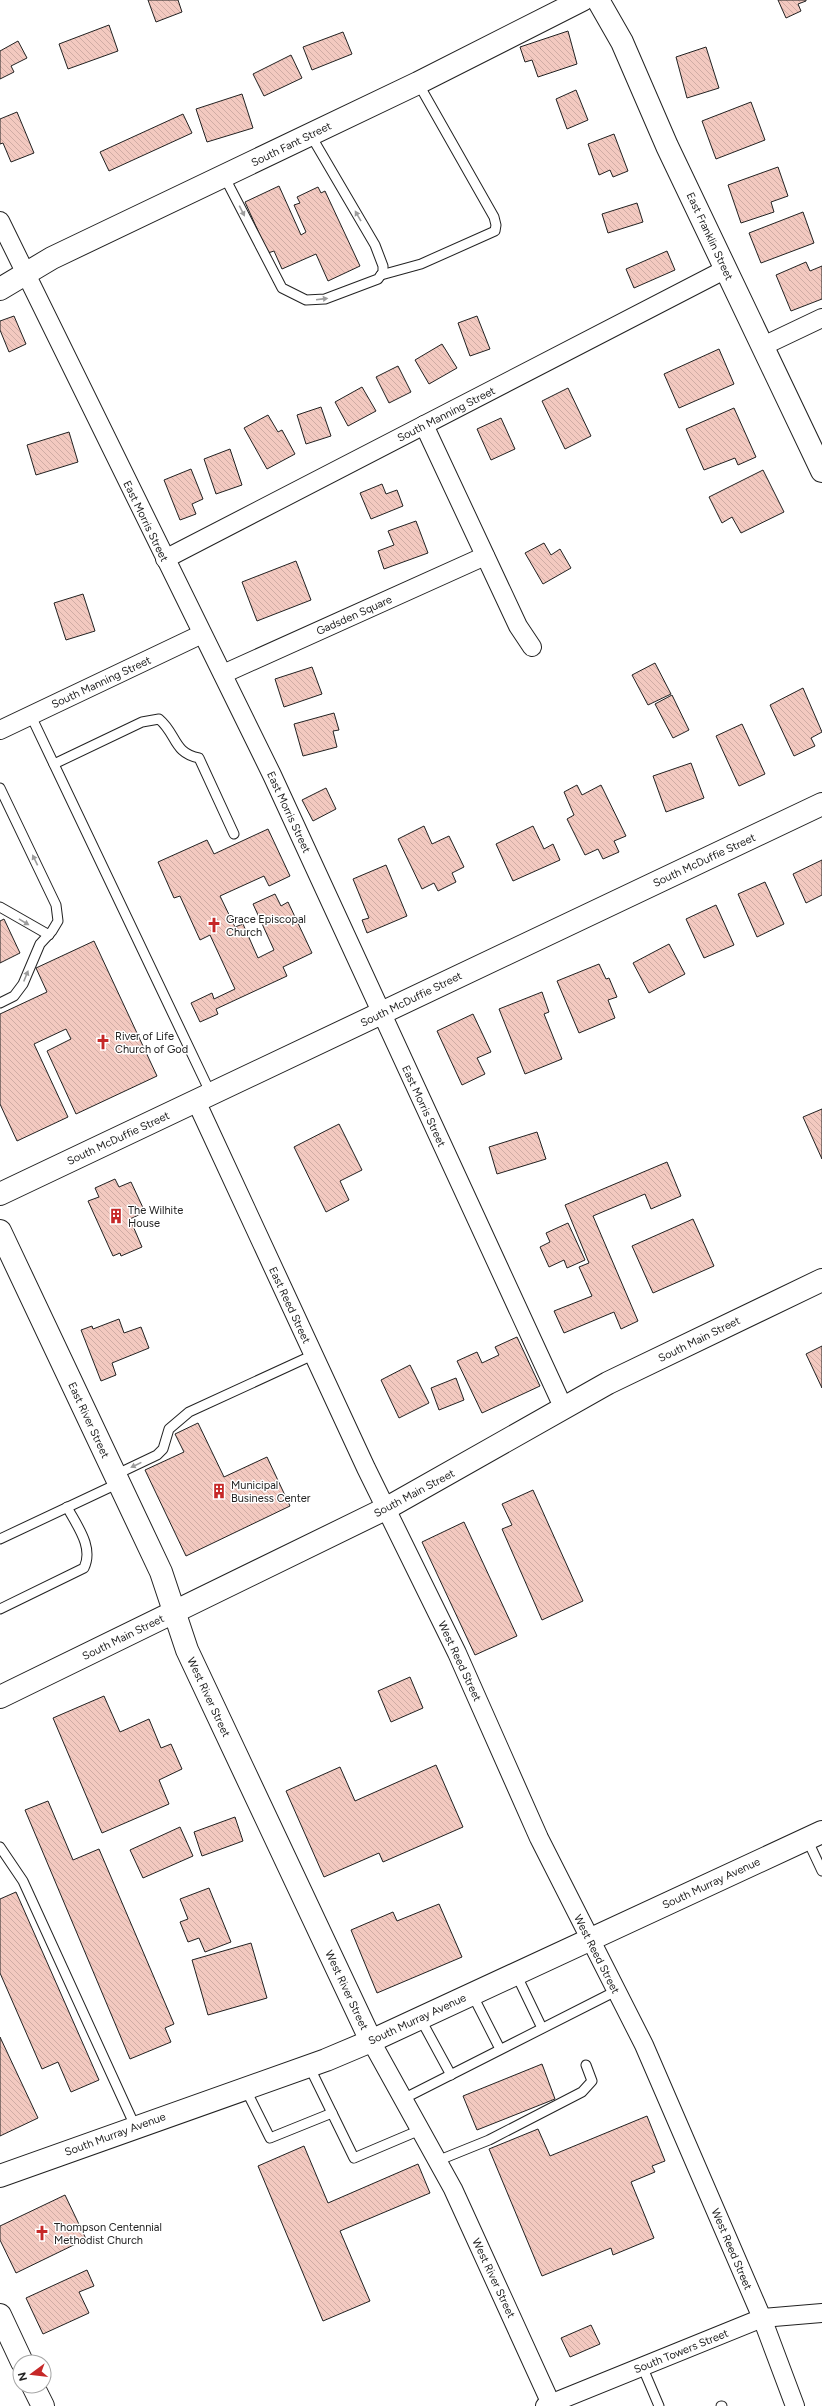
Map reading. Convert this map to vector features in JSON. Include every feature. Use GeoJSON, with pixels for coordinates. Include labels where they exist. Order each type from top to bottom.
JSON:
{"type":"FeatureCollection","features":[{"type":"Feature","properties":{"kind":"main road","name":"South Fant Street"},"geometry":{"type":"LineString","coordinates":[[0,289],[26,275],[52,258],[418,83],[582,0]]}},
{"type":"Feature","properties":{"kind":"main road","name":"East Franklin Street"},"geometry":{"type":"LineString","coordinates":[[598,0],[622,42],[668,146],[822,471]]}},
{"type":"Feature","properties":{"kind":"main road","name":"South McDuffie Street"},"geometry":{"type":"LineString","coordinates":[[0,1194],[822,804]]}},
{"type":"Feature","properties":{"kind":"main road","name":"East River Street"},"geometry":{"type":"LineString","coordinates":[[0,1231],[161,1572],[176,1611]]}},
{"type":"Feature","properties":{"kind":"main road","name":"South Main Street"},"geometry":{"type":"LineString","coordinates":[[0,1697],[386,1508],[608,1383],[822,1280]]}},
{"type":"Feature","properties":{"kind":"main road","name":"West River Street"},"geometry":{"type":"LineString","coordinates":[[176,1611],[187,1650],[371,2042]]}},
{"type":"Feature","properties":{"kind":"main road","name":"South Murray Avenue"},"geometry":{"type":"LineString","coordinates":[[0,2176],[135,2126],[309,2066],[371,2042],[589,1939],[815,1835]]}},
{"type":"Feature","properties":{"kind":"main road"},"geometry":{"type":"LineString","coordinates":[[0,2314],[18,2354]]}},
{"type":"Feature","properties":{"kind":"main road"},"geometry":{"type":"LineString","coordinates":[[37,2394],[43,2406]]}},
{"type":"Feature","properties":{"kind":"street","name":"East Morris Street"},"geometry":{"type":"LineString","coordinates":[[0,222],[272,775],[564,1409]]}},
{"type":"Feature","properties":{"kind":"street","name":"South Manning Street"},"geometry":{"type":"LineString","coordinates":[[165,559],[726,269]]}},
{"type":"Feature","properties":{"kind":"street"},"geometry":{"type":"LineString","coordinates":[[763,346],[822,318]]}},
{"type":"Feature","properties":{"kind":"street"},"geometry":{"type":"LineString","coordinates":[[424,425],[518,626],[532,647]]}},
{"type":"Feature","properties":{"kind":"street","name":"Gadsden Square"},"geometry":{"type":"LineString","coordinates":[[223,674],[485,556]]}},
{"type":"Feature","properties":{"kind":"street","name":"South Manning Street"},"geometry":{"type":"LineString","coordinates":[[0,730],[202,634]]}},
{"type":"Feature","properties":{"kind":"street","name":"East Reed Street"},"geometry":{"type":"LineString","coordinates":[[204,1098],[313,1355],[386,1508]]}},
{"type":"Feature","properties":{"kind":"street","name":"West Reed Street"},"geometry":{"type":"LineString","coordinates":[[386,1508],[457,1653],[540,1838],[589,1939],[644,2045],[762,2318],[795,2406]]}},
{"type":"Feature","properties":{"kind":"street","name":"West River Street"},"geometry":{"type":"LineString","coordinates":[[371,2042],[453,2189],[549,2405]]}},
{"type":"Feature","properties":{"kind":"street","name":"South Towers Street"},"geometry":{"type":"LineString","coordinates":[[549,2405],[762,2318],[822,2313]]}},
{"type":"Feature","properties":{"kind":"lane"},"geometry":{"type":"LineString","coordinates":[[381,275],[428,261],[495,231],[496,225],[494,216],[418,83]]}},
{"type":"Feature","properties":{"kind":"lane"},"geometry":{"type":"LineString","coordinates":[[224,176],[282,288],[306,300],[325,299],[378,279],[381,275],[383,266],[375,245],[310,134]]}},
{"type":"Feature","properties":{"kind":"lane"},"geometry":{"type":"LineString","coordinates":[[31,716],[204,1098]]}},
{"type":"Feature","properties":{"kind":"lane"},"geometry":{"type":"LineString","coordinates":[[54,764],[142,722],[159,719],[174,737],[179,749],[190,756],[199,758],[234,834]]}},
{"type":"Feature","properties":{"kind":"lane"},"geometry":{"type":"LineString","coordinates":[[0,788],[56,905],[58,921],[49,935],[40,944],[23,984],[14,996],[0,1003]]}},
{"type":"Feature","properties":{"kind":"lane"},"geometry":{"type":"LineString","coordinates":[[0,907],[49,935]]}},
{"type":"Feature","properties":{"kind":"lane"},"geometry":{"type":"LineString","coordinates":[[0,1539],[67,1507],[157,1455],[163,1449],[169,1429],[189,1412],[313,1355]]}},
{"type":"Feature","properties":{"kind":"lane"},"geometry":{"type":"LineString","coordinates":[[0,1609],[84,1568],[88,1559],[86,1543],[67,1507]]}},
{"type":"Feature","properties":{"kind":"lane"},"geometry":{"type":"LineString","coordinates":[[815,1835],[822,1871]]}},
{"type":"Feature","properties":{"kind":"lane"},"geometry":{"type":"LineString","coordinates":[[0,1847],[22,1881],[135,2126]]}},
{"type":"Feature","properties":{"kind":"lane"},"geometry":{"type":"LineString","coordinates":[[515,1974],[542,2028]]}},
{"type":"Feature","properties":{"kind":"lane"},"geometry":{"type":"LineString","coordinates":[[403,2099],[616,1991]]}},
{"type":"Feature","properties":{"kind":"lane"},"geometry":{"type":"LineString","coordinates":[[472,1994],[500,2049]]}},
{"type":"Feature","properties":{"kind":"lane"},"geometry":{"type":"LineString","coordinates":[[420,2018],[451,2074]]}},
{"type":"Feature","properties":{"kind":"lane"},"geometry":{"type":"LineString","coordinates":[[437,2161],[489,2140],[582,2092],[592,2080],[586,2065]]}},
{"type":"Feature","properties":{"kind":"lane"},"geometry":{"type":"LineString","coordinates":[[309,2066],[354,2158],[420,2130]]}},
{"type":"Feature","properties":{"kind":"lane"},"geometry":{"type":"LineString","coordinates":[[245,2088],[270,2138],[332,2113]]}},
{"type":"Feature","properties":{"kind":"lane"},"geometry":{"type":"LineString","coordinates":[[642,2366],[659,2406]]}},
{"type":"Feature","properties":{"kind":"building"},"geometry":{"type":"Polygon","coordinates":[[[148,0],[178,0],[182,12],[156,22],[148,0]]]}},
{"type":"Feature","properties":{"kind":"building"},"geometry":{"type":"Polygon","coordinates":[[[778,0],[806,1],[798,4],[801,11],[786,18],[778,0]]]}},
{"type":"Feature","properties":{"kind":"building"},"geometry":{"type":"Polygon","coordinates":[[[109,25],[118,51],[68,69],[59,44],[109,25]]]}},
{"type":"Feature","properties":{"kind":"building"},"geometry":{"type":"Polygon","coordinates":[[[568,31],[577,64],[538,77],[532,60],[525,62],[520,47],[568,31]]]}},
{"type":"Feature","properties":{"kind":"building"},"geometry":{"type":"Polygon","coordinates":[[[343,32],[352,54],[312,70],[303,47],[343,32]]]}},
{"type":"Feature","properties":{"kind":"building"},"geometry":{"type":"Polygon","coordinates":[[[18,41],[27,58],[11,66],[14,72],[0,79],[0,51],[18,41]]]}},
{"type":"Feature","properties":{"kind":"building"},"geometry":{"type":"Polygon","coordinates":[[[706,47],[719,88],[687,98],[676,57],[706,47]]]}},
{"type":"Feature","properties":{"kind":"building"},"geometry":{"type":"Polygon","coordinates":[[[291,55],[302,78],[264,96],[253,74],[291,55]]]}},
{"type":"Feature","properties":{"kind":"building"},"geometry":{"type":"Polygon","coordinates":[[[576,90],[588,120],[567,129],[556,99],[576,90]]]}},
{"type":"Feature","properties":{"kind":"building"},"geometry":{"type":"Polygon","coordinates":[[[242,94],[253,128],[207,142],[196,109],[242,94]]]}},
{"type":"Feature","properties":{"kind":"building"},"geometry":{"type":"Polygon","coordinates":[[[751,102],[765,140],[716,159],[702,121],[751,102]]]}},
{"type":"Feature","properties":{"kind":"building"},"geometry":{"type":"Polygon","coordinates":[[[17,112],[34,153],[11,162],[3,143],[0,144],[0,119],[17,112]]]}},
{"type":"Feature","properties":{"kind":"building"},"geometry":{"type":"Polygon","coordinates":[[[183,114],[192,133],[109,171],[100,152],[183,114]]]}},
{"type":"Feature","properties":{"kind":"building"},"geometry":{"type":"Polygon","coordinates":[[[614,134],[628,171],[613,177],[610,170],[599,175],[588,144],[614,134]]]}},
{"type":"Feature","properties":{"kind":"building"},"geometry":{"type":"Polygon","coordinates":[[[778,167],[788,196],[771,202],[774,212],[741,223],[728,185],[778,167]]]}},
{"type":"Feature","properties":{"kind":"building"},"geometry":{"type":"Polygon","coordinates":[[[279,186],[301,235],[306,232],[294,205],[300,203],[297,197],[318,187],[321,193],[325,191],[360,266],[328,281],[316,254],[282,269],[274,251],[268,253],[245,202],[279,186]]]}},
{"type":"Feature","properties":{"kind":"building"},"geometry":{"type":"Polygon","coordinates":[[[637,203],[643,222],[608,233],[602,214],[637,203]]]}},
{"type":"Feature","properties":{"kind":"building"},"geometry":{"type":"Polygon","coordinates":[[[803,212],[814,243],[761,263],[749,233],[803,212]]]}},
{"type":"Feature","properties":{"kind":"building"},"geometry":{"type":"Polygon","coordinates":[[[667,251],[675,270],[634,288],[626,269],[667,251]]]}},
{"type":"Feature","properties":{"kind":"building"},"geometry":{"type":"Polygon","coordinates":[[[806,262],[810,271],[822,266],[822,299],[791,311],[776,275],[806,262]]]}},
{"type":"Feature","properties":{"kind":"building"},"geometry":{"type":"Polygon","coordinates":[[[14,316],[26,344],[9,352],[0,330],[0,321],[14,316]]]}},
{"type":"Feature","properties":{"kind":"building"},"geometry":{"type":"Polygon","coordinates":[[[477,316],[490,349],[470,356],[458,323],[477,316]]]}},
{"type":"Feature","properties":{"kind":"building"},"geometry":{"type":"Polygon","coordinates":[[[442,344],[457,368],[429,384],[415,360],[442,344]]]}},
{"type":"Feature","properties":{"kind":"building"},"geometry":{"type":"Polygon","coordinates":[[[719,349],[734,384],[679,408],[664,374],[719,349]]]}},
{"type":"Feature","properties":{"kind":"building"},"geometry":{"type":"Polygon","coordinates":[[[398,366],[411,392],[389,403],[376,377],[398,366]]]}},
{"type":"Feature","properties":{"kind":"building"},"geometry":{"type":"Polygon","coordinates":[[[362,387],[376,411],[348,426],[335,402],[362,387]]]}},
{"type":"Feature","properties":{"kind":"building"},"geometry":{"type":"Polygon","coordinates":[[[568,388],[591,436],[565,449],[542,401],[568,388]]]}},
{"type":"Feature","properties":{"kind":"building"},"geometry":{"type":"Polygon","coordinates":[[[321,407],[331,436],[306,444],[297,415],[321,407]]]}},
{"type":"Feature","properties":{"kind":"building"},"geometry":{"type":"Polygon","coordinates":[[[734,408],[756,457],[738,465],[735,458],[704,470],[686,429],[734,408]]]}},
{"type":"Feature","properties":{"kind":"building"},"geometry":{"type":"Polygon","coordinates":[[[268,415],[278,432],[282,430],[295,454],[267,469],[244,428],[268,415]]]}},
{"type":"Feature","properties":{"kind":"building"},"geometry":{"type":"Polygon","coordinates":[[[501,418],[515,449],[491,460],[477,429],[501,418]]]}},
{"type":"Feature","properties":{"kind":"building"},"geometry":{"type":"Polygon","coordinates":[[[69,432],[78,462],[36,475],[27,445],[69,432]]]}},
{"type":"Feature","properties":{"kind":"building"},"geometry":{"type":"Polygon","coordinates":[[[230,449],[242,485],[216,494],[204,459],[230,449]]]}},
{"type":"Feature","properties":{"kind":"building"},"geometry":{"type":"Polygon","coordinates":[[[191,469],[203,499],[192,504],[196,514],[180,520],[164,480],[191,469]]]}},
{"type":"Feature","properties":{"kind":"building"},"geometry":{"type":"Polygon","coordinates":[[[763,470],[784,512],[741,533],[732,517],[722,523],[709,497],[763,470]]]}},
{"type":"Feature","properties":{"kind":"building"},"geometry":{"type":"Polygon","coordinates":[[[382,484],[386,494],[397,490],[403,506],[371,519],[360,493],[382,484]]]}},
{"type":"Feature","properties":{"kind":"building"},"geometry":{"type":"Polygon","coordinates":[[[416,521],[428,553],[384,569],[378,551],[394,545],[388,531],[416,521]]]}},
{"type":"Feature","properties":{"kind":"building"},"geometry":{"type":"Polygon","coordinates":[[[544,543],[551,555],[560,549],[571,568],[543,584],[525,553],[544,543]]]}},
{"type":"Feature","properties":{"kind":"building"},"geometry":{"type":"Polygon","coordinates":[[[296,561],[311,600],[257,621],[242,582],[296,561]]]}},
{"type":"Feature","properties":{"kind":"building"},"geometry":{"type":"Polygon","coordinates":[[[83,594],[95,631],[66,640],[54,603],[83,594]]]}},
{"type":"Feature","properties":{"kind":"building"},"geometry":{"type":"Polygon","coordinates":[[[655,663],[671,694],[648,705],[632,675],[655,663]]]}},
{"type":"Feature","properties":{"kind":"building"},"geometry":{"type":"Polygon","coordinates":[[[312,667],[322,694],[284,707],[275,679],[312,667]]]}},
{"type":"Feature","properties":{"kind":"building"},"geometry":{"type":"Polygon","coordinates":[[[803,688],[822,732],[811,738],[815,746],[794,756],[770,705],[803,688]]]}},
{"type":"Feature","properties":{"kind":"building"},"geometry":{"type":"Polygon","coordinates":[[[672,695],[689,730],[673,738],[655,704],[672,695]]]}},
{"type":"Feature","properties":{"kind":"building"},"geometry":{"type":"Polygon","coordinates":[[[334,713],[339,730],[333,731],[337,747],[303,756],[294,724],[334,713]]]}},
{"type":"Feature","properties":{"kind":"building"},"geometry":{"type":"Polygon","coordinates":[[[742,724],[765,774],[739,786],[716,736],[742,724]]]}},
{"type":"Feature","properties":{"kind":"building"},"geometry":{"type":"Polygon","coordinates":[[[691,763],[704,798],[666,812],[653,776],[691,763]]]}},
{"type":"Feature","properties":{"kind":"building"},"geometry":{"type":"Polygon","coordinates":[[[577,785],[582,795],[601,785],[626,836],[614,841],[619,852],[603,859],[598,849],[585,855],[567,819],[574,815],[564,792],[577,785]]]}},
{"type":"Feature","properties":{"kind":"building"},"geometry":{"type":"Polygon","coordinates":[[[326,788],[336,809],[313,821],[302,800],[326,788]]]}},
{"type":"Feature","properties":{"kind":"building"},"geometry":{"type":"Polygon","coordinates":[[[424,826],[432,844],[449,836],[464,867],[452,873],[456,882],[438,891],[434,883],[422,889],[398,839],[424,826]]]}},
{"type":"Feature","properties":{"kind":"building"},"geometry":{"type":"Polygon","coordinates":[[[533,826],[544,849],[553,844],[560,860],[513,881],[496,844],[533,826]]]}},
{"type":"Feature","properties":{"kind":"building","name":"Grace Episcopal Church"},"geometry":{"type":"Polygon","coordinates":[[[268,829],[290,876],[269,886],[264,876],[220,896],[235,927],[243,924],[258,958],[274,950],[253,904],[275,894],[281,906],[288,902],[312,953],[283,967],[287,976],[216,1009],[218,1014],[200,1022],[191,1003],[212,993],[214,999],[235,989],[210,935],[200,940],[180,896],[174,898],[158,862],[207,840],[214,854],[268,829]]]}},
{"type":"Feature","properties":{"kind":"building"},"geometry":{"type":"Polygon","coordinates":[[[822,860],[822,895],[806,903],[793,874],[822,860]]]}},
{"type":"Feature","properties":{"kind":"building"},"geometry":{"type":"Polygon","coordinates":[[[386,865],[407,916],[367,933],[362,920],[369,918],[353,879],[386,865]]]}},
{"type":"Feature","properties":{"kind":"building"},"geometry":{"type":"Polygon","coordinates":[[[765,882],[784,924],[757,937],[738,894],[765,882]]]}},
{"type":"Feature","properties":{"kind":"building"},"geometry":{"type":"Polygon","coordinates":[[[716,905],[734,945],[704,958],[686,919],[716,905]]]}},
{"type":"Feature","properties":{"kind":"building"},"geometry":{"type":"Polygon","coordinates":[[[4,919],[20,953],[0,963],[0,921],[4,919]]]}},
{"type":"Feature","properties":{"kind":"building","name":"River of Life Church of God"},"geometry":{"type":"Polygon","coordinates":[[[94,941],[157,1076],[76,1114],[47,1051],[71,1039],[66,1029],[34,1044],[68,1117],[17,1141],[0,1104],[0,1014],[47,992],[36,968],[94,941]]]}},
{"type":"Feature","properties":{"kind":"building"},"geometry":{"type":"Polygon","coordinates":[[[669,944],[685,974],[649,993],[633,963],[669,944]]]}},
{"type":"Feature","properties":{"kind":"building"},"geometry":{"type":"Polygon","coordinates":[[[599,964],[606,979],[609,978],[617,997],[608,1000],[615,1018],[579,1033],[557,981],[599,964]]]}},
{"type":"Feature","properties":{"kind":"building"},"geometry":{"type":"Polygon","coordinates":[[[542,992],[549,1012],[544,1014],[562,1059],[525,1074],[499,1009],[542,992]]]}},
{"type":"Feature","properties":{"kind":"building"},"geometry":{"type":"Polygon","coordinates":[[[473,1014],[491,1052],[477,1058],[485,1074],[462,1085],[437,1031],[473,1014]]]}},
{"type":"Feature","properties":{"kind":"building"},"geometry":{"type":"Polygon","coordinates":[[[822,1109],[822,1159],[803,1117],[822,1109]]]}},
{"type":"Feature","properties":{"kind":"building"},"geometry":{"type":"Polygon","coordinates":[[[339,1124],[362,1170],[340,1181],[349,1200],[326,1212],[294,1147],[339,1124]]]}},
{"type":"Feature","properties":{"kind":"building"},"geometry":{"type":"Polygon","coordinates":[[[537,1132],[546,1159],[497,1174],[489,1147],[537,1132]]]}},
{"type":"Feature","properties":{"kind":"building"},"geometry":{"type":"Polygon","coordinates":[[[667,1162],[681,1196],[651,1209],[645,1194],[593,1216],[638,1321],[621,1329],[614,1312],[564,1333],[554,1311],[592,1296],[579,1267],[589,1263],[565,1205],[667,1162]]]}},
{"type":"Feature","properties":{"kind":"building","name":"The Wilhite House"},"geometry":{"type":"Polygon","coordinates":[[[115,1179],[119,1187],[131,1182],[145,1212],[130,1219],[142,1247],[121,1256],[120,1253],[113,1256],[88,1201],[99,1197],[95,1188],[115,1179]]]}},
{"type":"Feature","properties":{"kind":"building"},"geometry":{"type":"Polygon","coordinates":[[[693,1219],[714,1266],[653,1293],[632,1246],[693,1219]]]}},
{"type":"Feature","properties":{"kind":"building"},"geometry":{"type":"Polygon","coordinates":[[[568,1223],[585,1260],[567,1268],[564,1260],[549,1267],[540,1247],[550,1242],[546,1233],[568,1223]]]}},
{"type":"Feature","properties":{"kind":"building"},"geometry":{"type":"Polygon","coordinates":[[[119,1319],[124,1333],[141,1327],[149,1348],[112,1363],[116,1375],[101,1381],[81,1330],[92,1326],[93,1329],[119,1319]]]}},
{"type":"Feature","properties":{"kind":"building"},"geometry":{"type":"Polygon","coordinates":[[[517,1337],[540,1386],[482,1413],[457,1361],[477,1352],[482,1363],[499,1355],[495,1347],[517,1337]]]}},
{"type":"Feature","properties":{"kind":"building"},"geometry":{"type":"Polygon","coordinates":[[[822,1346],[822,1388],[806,1354],[822,1346]]]}},
{"type":"Feature","properties":{"kind":"building"},"geometry":{"type":"Polygon","coordinates":[[[410,1365],[429,1403],[399,1418],[381,1380],[410,1365]]]}},
{"type":"Feature","properties":{"kind":"building"},"geometry":{"type":"Polygon","coordinates":[[[456,1378],[464,1400],[439,1410],[431,1388],[456,1378]]]}},
{"type":"Feature","properties":{"kind":"building","name":"Municipal Business Center"},"geometry":{"type":"Polygon","coordinates":[[[198,1423],[224,1477],[267,1457],[290,1506],[186,1556],[145,1470],[184,1452],[175,1434],[198,1423]]]}},
{"type":"Feature","properties":{"kind":"building"},"geometry":{"type":"Polygon","coordinates":[[[533,1490],[583,1601],[542,1620],[502,1529],[512,1525],[502,1504],[533,1490]]]}},
{"type":"Feature","properties":{"kind":"building"},"geometry":{"type":"Polygon","coordinates":[[[464,1522],[517,1636],[475,1655],[422,1542],[464,1522]]]}},
{"type":"Feature","properties":{"kind":"building"},"geometry":{"type":"Polygon","coordinates":[[[410,1677],[423,1708],[391,1722],[378,1691],[410,1677]]]}},
{"type":"Feature","properties":{"kind":"building"},"geometry":{"type":"Polygon","coordinates":[[[104,1696],[120,1732],[149,1719],[161,1748],[171,1744],[182,1769],[159,1780],[169,1804],[102,1833],[53,1718],[104,1696]]]}},
{"type":"Feature","properties":{"kind":"building"},"geometry":{"type":"Polygon","coordinates":[[[436,1765],[463,1827],[383,1862],[379,1853],[324,1877],[286,1791],[340,1767],[355,1801],[436,1765]]]}},
{"type":"Feature","properties":{"kind":"building"},"geometry":{"type":"Polygon","coordinates":[[[48,1801],[73,1860],[99,1849],[174,2024],[165,2028],[171,2042],[130,2059],[25,1810],[48,1801]]]}},
{"type":"Feature","properties":{"kind":"building"},"geometry":{"type":"Polygon","coordinates":[[[235,1817],[243,1841],[202,1856],[194,1832],[235,1817]]]}},
{"type":"Feature","properties":{"kind":"building"},"geometry":{"type":"Polygon","coordinates":[[[180,1827],[193,1856],[143,1878],[130,1850],[180,1827]]]}},
{"type":"Feature","properties":{"kind":"building"},"geometry":{"type":"Polygon","coordinates":[[[209,1888],[231,1942],[205,1952],[199,1938],[188,1942],[180,1922],[188,1919],[180,1899],[209,1888]]]}},
{"type":"Feature","properties":{"kind":"building"},"geometry":{"type":"Polygon","coordinates":[[[16,1892],[99,2080],[71,2092],[58,2062],[42,2069],[0,1973],[0,1899],[16,1892]]]}},
{"type":"Feature","properties":{"kind":"building"},"geometry":{"type":"Polygon","coordinates":[[[439,1904],[462,1957],[377,1993],[351,1930],[393,1912],[397,1921],[439,1904]]]}},
{"type":"Feature","properties":{"kind":"building"},"geometry":{"type":"Polygon","coordinates":[[[251,1943],[267,1998],[208,2015],[192,1960],[251,1943]]]}},
{"type":"Feature","properties":{"kind":"building"},"geometry":{"type":"Polygon","coordinates":[[[0,2037],[38,2118],[0,2136],[0,2037]]]}},
{"type":"Feature","properties":{"kind":"building"},"geometry":{"type":"Polygon","coordinates":[[[542,2064],[555,2099],[477,2130],[463,2096],[542,2064]]]}},
{"type":"Feature","properties":{"kind":"building"},"geometry":{"type":"Polygon","coordinates":[[[647,2116],[665,2161],[652,2166],[655,2172],[631,2182],[654,2238],[613,2255],[611,2248],[542,2276],[489,2149],[538,2129],[550,2156],[647,2116]]]}},
{"type":"Feature","properties":{"kind":"building"},"geometry":{"type":"Polygon","coordinates":[[[304,2146],[328,2203],[418,2164],[430,2193],[340,2231],[370,2301],[323,2321],[258,2166],[304,2146]]]}},
{"type":"Feature","properties":{"kind":"building","name":"Thompson Centennial Methodist Church"},"geometry":{"type":"Polygon","coordinates":[[[65,2195],[86,2239],[16,2273],[0,2240],[0,2226],[65,2195]]]}},
{"type":"Feature","properties":{"kind":"building"},"geometry":{"type":"Polygon","coordinates":[[[87,2270],[94,2286],[79,2292],[89,2313],[43,2334],[26,2298],[87,2270]]]}},
{"type":"Feature","properties":{"kind":"building"},"geometry":{"type":"Polygon","coordinates":[[[591,2325],[600,2344],[570,2357],[561,2338],[591,2325]]]}},
{"type":"Feature","properties":{"kind":"place","name":"Grace Episcopal Church"},"geometry":{"type":"Point","coordinates":[214,925]}},
{"type":"Feature","properties":{"kind":"place","name":"River of Life Church of God"},"geometry":{"type":"Point","coordinates":[103,1042]}},
{"type":"Feature","properties":{"kind":"place","name":"The Wilhite House"},"geometry":{"type":"Point","coordinates":[116,1216]}},
{"type":"Feature","properties":{"kind":"place","name":"Municipal Business Center"},"geometry":{"type":"Point","coordinates":[219,1491]}},
{"type":"Feature","properties":{"kind":"place","name":"Thompson Centennial Methodist Church"},"geometry":{"type":"Point","coordinates":[42,2233]}}]}
